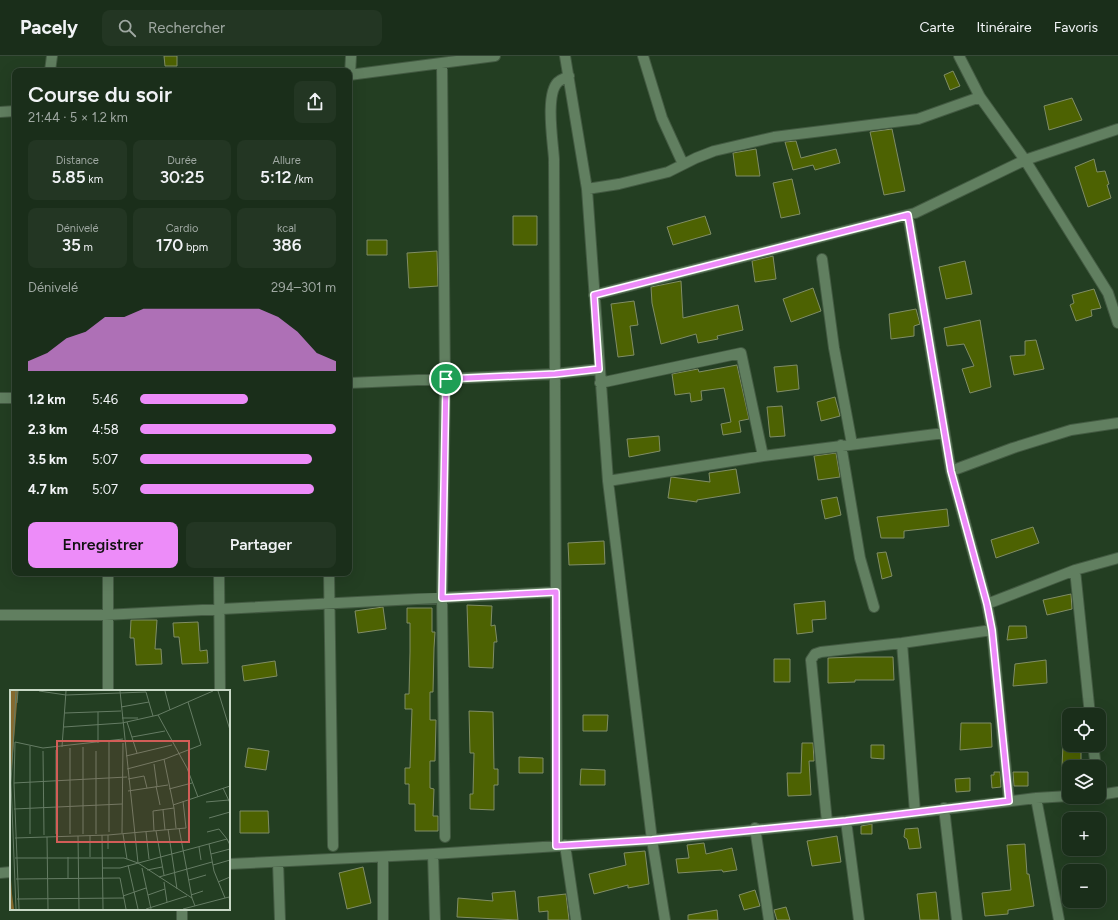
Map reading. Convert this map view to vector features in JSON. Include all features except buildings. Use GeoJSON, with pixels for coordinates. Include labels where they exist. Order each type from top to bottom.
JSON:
{"type":"FeatureCollection","features":[{"type":"Feature","properties":{"kind":"street"},"geometry":{"type":"LineString","coordinates":[[50,68],[52,56]]}},
{"type":"Feature","properties":{"kind":"street"},"geometry":{"type":"LineString","coordinates":[[350,68],[351,56]]}},
{"type":"Feature","properties":{"kind":"street"},"geometry":{"type":"LineString","coordinates":[[352,75],[494,56]]}},
{"type":"Feature","properties":{"kind":"street"},"geometry":{"type":"LineString","coordinates":[[565,56],[587,190],[608,481],[652,840],[665,920]]}},
{"type":"Feature","properties":{"kind":"street"},"geometry":{"type":"LineString","coordinates":[[643,56],[662,118],[683,164]]}},
{"type":"Feature","properties":{"kind":"street"},"geometry":{"type":"LineString","coordinates":[[959,56],[980,97],[1025,160],[1108,293],[1118,323]]}},
{"type":"Feature","properties":{"kind":"street"},"geometry":{"type":"LineString","coordinates":[[442,63],[446,379],[442,598],[446,837]]}},
{"type":"Feature","properties":{"kind":"street"},"geometry":{"type":"LineString","coordinates":[[569,76],[558,82],[553,91],[552,102],[554,159],[556,592],[561,846],[576,920]]}},
{"type":"Feature","properties":{"kind":"street"},"geometry":{"type":"LineString","coordinates":[[587,190],[668,172],[714,151],[774,137],[918,119],[980,97]]}},
{"type":"Feature","properties":{"kind":"street"},"geometry":{"type":"LineString","coordinates":[[0,112],[12,111]]}},
{"type":"Feature","properties":{"kind":"street"},"geometry":{"type":"LineString","coordinates":[[594,295],[916,213],[1025,160],[1118,129]]}},
{"type":"Feature","properties":{"kind":"street"},"geometry":{"type":"LineString","coordinates":[[908,215],[951,471],[987,604],[992,630],[1009,801]]}},
{"type":"Feature","properties":{"kind":"street"},"geometry":{"type":"LineString","coordinates":[[822,259],[847,445],[860,558],[874,607]]}},
{"type":"Feature","properties":{"kind":"street"},"geometry":{"type":"LineString","coordinates":[[600,383],[742,353],[763,456]]}},
{"type":"Feature","properties":{"kind":"street"},"geometry":{"type":"LineString","coordinates":[[352,383],[555,374],[599,369]]}},
{"type":"Feature","properties":{"kind":"street"},"geometry":{"type":"LineString","coordinates":[[0,398],[12,398]]}},
{"type":"Feature","properties":{"kind":"street"},"geometry":{"type":"LineString","coordinates":[[951,471],[1013,448],[1072,430],[1118,423]]}},
{"type":"Feature","properties":{"kind":"street"},"geometry":{"type":"LineString","coordinates":[[608,481],[763,456],[944,433]]}},
{"type":"Feature","properties":{"kind":"street"},"geometry":{"type":"LineString","coordinates":[[987,604],[1075,570],[1118,558]]}},
{"type":"Feature","properties":{"kind":"street"},"geometry":{"type":"LineString","coordinates":[[1075,570],[1089,708]]}},
{"type":"Feature","properties":{"kind":"street"},"geometry":{"type":"LineString","coordinates":[[108,576],[108,690]]}},
{"type":"Feature","properties":{"kind":"street"},"geometry":{"type":"LineString","coordinates":[[218,576],[220,690]]}},
{"type":"Feature","properties":{"kind":"street"},"geometry":{"type":"LineString","coordinates":[[329,576],[328,604],[333,846]]}},
{"type":"Feature","properties":{"kind":"street"},"geometry":{"type":"LineString","coordinates":[[0,615],[108,615],[556,592]]}},
{"type":"Feature","properties":{"kind":"street"},"geometry":{"type":"LineString","coordinates":[[827,822],[812,660],[814,654],[992,630]]}},
{"type":"Feature","properties":{"kind":"street"},"geometry":{"type":"LineString","coordinates":[[902,643],[915,812]]}},
{"type":"Feature","properties":{"kind":"street"},"geometry":{"type":"LineString","coordinates":[[1106,794],[1118,792]]}},
{"type":"Feature","properties":{"kind":"street"},"geometry":{"type":"LineString","coordinates":[[230,864],[383,857],[652,840],[755,828],[846,821],[944,808],[1062,796]]}},
{"type":"Feature","properties":{"kind":"street"},"geometry":{"type":"LineString","coordinates":[[1036,798],[1059,920]]}},
{"type":"Feature","properties":{"kind":"street"},"geometry":{"type":"LineString","coordinates":[[944,808],[957,920]]}},
{"type":"Feature","properties":{"kind":"street"},"geometry":{"type":"LineString","coordinates":[[846,821],[859,920]]}},
{"type":"Feature","properties":{"kind":"street"},"geometry":{"type":"LineString","coordinates":[[755,828],[770,920]]}},
{"type":"Feature","properties":{"kind":"street"},"geometry":{"type":"LineString","coordinates":[[433,854],[435,920]]}},
{"type":"Feature","properties":{"kind":"street"},"geometry":{"type":"LineString","coordinates":[[383,857],[383,920]]}},
{"type":"Feature","properties":{"kind":"street"},"geometry":{"type":"LineString","coordinates":[[278,862],[280,920]]}},
{"type":"Feature","properties":{"kind":"street"},"geometry":{"type":"LineString","coordinates":[[0,873],[10,872]]}},
{"type":"Feature","properties":{"kind":"route"},"geometry":{"type":"LineString","coordinates":[[908,215],[951,471],[987,604],[992,630],[1009,801],[846,821],[755,828],[652,840],[556,846],[556,592],[442,598],[446,379],[555,374],[599,369],[594,295],[908,215]]}}]}
